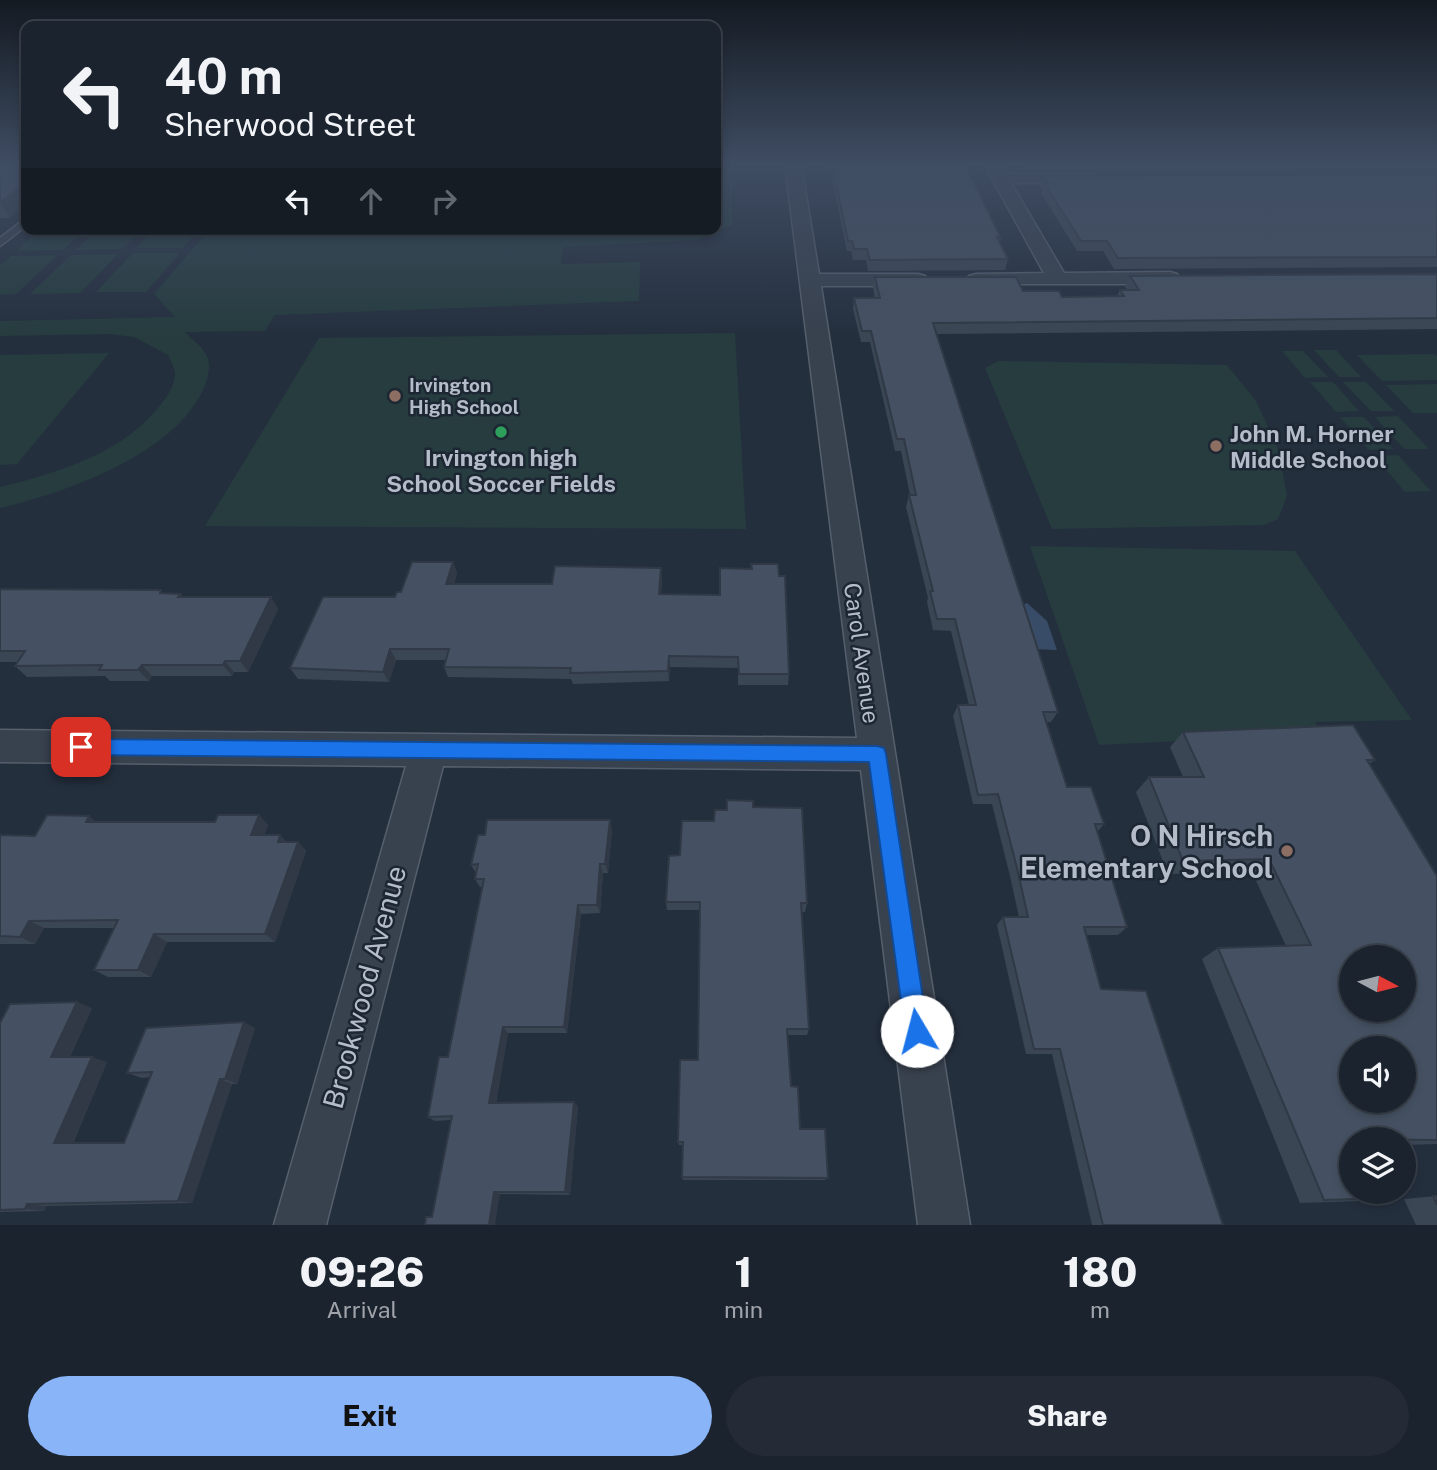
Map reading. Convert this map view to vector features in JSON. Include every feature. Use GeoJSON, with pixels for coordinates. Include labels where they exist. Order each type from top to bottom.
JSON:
{"type":"FeatureCollection","features":[{"type":"Feature","properties":{"kind":"street","name":"Carol Avenue"},"geometry":{"type":"LineString","coordinates":[[801,221],[944,1225]]}},
{"type":"Feature","properties":{"kind":"street"},"geometry":{"type":"LineString","coordinates":[[1024,221],[1057,279]]}},
{"type":"Feature","properties":{"kind":"street"},"geometry":{"type":"LineString","coordinates":[[960,280],[1193,278]]}},
{"type":"Feature","properties":{"kind":"street"},"geometry":{"type":"LineString","coordinates":[[810,280],[933,280]]}},
{"type":"Feature","properties":{"kind":"street"},"geometry":{"type":"LineString","coordinates":[[0,746],[877,754]]}},
{"type":"Feature","properties":{"kind":"street","name":"Brookwood Avenue"},"geometry":{"type":"LineString","coordinates":[[300,1225],[429,749]]}},
{"type":"Feature","properties":{"kind":"lane"},"geometry":{"type":"LineString","coordinates":[[0,243],[21,225]]}},
{"type":"Feature","properties":{"kind":"green space"},"geometry":{"type":"Polygon","coordinates":[[[721,221],[732,221],[732,225],[721,230],[721,221]]]}},
{"type":"Feature","properties":{"kind":"green space"},"geometry":{"type":"Polygon","coordinates":[[[33,235],[79,235],[63,250],[16,251],[33,235]]]}},
{"type":"Feature","properties":{"kind":"green space"},"geometry":{"type":"Polygon","coordinates":[[[91,235],[136,235],[122,249],[76,250],[91,235]]]}},
{"type":"Feature","properties":{"kind":"green space"},"geometry":{"type":"Polygon","coordinates":[[[149,235],[194,235],[183,248],[136,248],[149,235]]]}},
{"type":"Feature","properties":{"kind":"green space"},"geometry":{"type":"Polygon","coordinates":[[[205,235],[709,235],[697,240],[563,247],[561,264],[640,262],[639,301],[275,315],[265,331],[185,332],[206,355],[209,363],[208,375],[203,390],[188,413],[168,434],[115,468],[55,492],[0,508],[0,487],[68,467],[112,447],[131,434],[166,398],[175,375],[168,355],[134,337],[109,334],[0,336],[0,321],[175,317],[154,294],[205,235]]]}},
{"type":"Feature","properties":{"kind":"green space"},"geometry":{"type":"Polygon","coordinates":[[[133,253],[180,253],[146,292],[96,292],[133,253]]]}},
{"type":"Feature","properties":{"kind":"green space"},"geometry":{"type":"Polygon","coordinates":[[[118,254],[80,293],[30,294],[71,255],[118,254]]]}},
{"type":"Feature","properties":{"kind":"green space"},"geometry":{"type":"Polygon","coordinates":[[[58,255],[16,294],[0,295],[0,265],[11,256],[58,255]]]}},
{"type":"Feature","properties":{"kind":"green space","name":"Irvington high School Soccer Fields"},"geometry":{"type":"Polygon","coordinates":[[[735,333],[746,529],[205,526],[319,338],[735,333]]]}},
{"type":"Feature","properties":{"kind":"green space"},"geometry":{"type":"Polygon","coordinates":[[[1314,350],[1336,350],[1361,377],[1339,377],[1314,350]]]}},
{"type":"Feature","properties":{"kind":"green space"},"geometry":{"type":"Polygon","coordinates":[[[1282,351],[1303,351],[1328,377],[1305,378],[1282,351]]]}},
{"type":"Feature","properties":{"kind":"green space"},"geometry":{"type":"Polygon","coordinates":[[[109,353],[17,464],[0,465],[0,355],[109,353]]]}},
{"type":"Feature","properties":{"kind":"green space"},"geometry":{"type":"Polygon","coordinates":[[[1357,355],[1437,356],[1437,380],[1382,381],[1357,355]]]}},
{"type":"Feature","properties":{"kind":"green space"},"geometry":{"type":"Polygon","coordinates":[[[998,361],[1227,365],[1256,401],[1279,451],[1287,496],[1278,519],[1264,525],[1052,529],[985,368],[998,361]]]}},
{"type":"Feature","properties":{"kind":"green space"},"geometry":{"type":"Polygon","coordinates":[[[1310,382],[1333,382],[1359,411],[1336,412],[1310,382]]]}},
{"type":"Feature","properties":{"kind":"green space"},"geometry":{"type":"Polygon","coordinates":[[[1343,382],[1366,382],[1394,411],[1371,411],[1343,382]]]}},
{"type":"Feature","properties":{"kind":"green space"},"geometry":{"type":"Polygon","coordinates":[[[1437,384],[1437,413],[1413,413],[1386,385],[1437,384]]]}},
{"type":"Feature","properties":{"kind":"green space"},"geometry":{"type":"Polygon","coordinates":[[[1398,416],[1429,449],[1404,449],[1375,417],[1398,416]]]}},
{"type":"Feature","properties":{"kind":"green space"},"geometry":{"type":"Polygon","coordinates":[[[1340,417],[1364,417],[1393,449],[1369,450],[1340,417]]]}},
{"type":"Feature","properties":{"kind":"green space"},"geometry":{"type":"Polygon","coordinates":[[[1398,455],[1431,491],[1405,492],[1374,456],[1398,455]]]}},
{"type":"Feature","properties":{"kind":"green space"},"geometry":{"type":"Polygon","coordinates":[[[1030,546],[1295,551],[1412,720],[1315,722],[1321,734],[1099,745],[1030,546]]]}},
{"type":"Feature","properties":{"kind":"water"},"geometry":{"type":"Polygon","coordinates":[[[1027,603],[1047,621],[1057,650],[1033,649],[1012,610],[1027,603]]]}},
{"type":"Feature","properties":{"kind":"building"},"geometry":{"type":"Polygon","coordinates":[[[844,221],[993,221],[1008,259],[870,260],[867,249],[854,249],[852,241],[848,241],[844,221]]]}},
{"type":"Feature","properties":{"kind":"building"},"geometry":{"type":"Polygon","coordinates":[[[1068,221],[1437,221],[1437,257],[1118,258],[1107,241],[1081,241],[1068,221]]]}},
{"type":"Feature","properties":{"kind":"building"},"geometry":{"type":"Polygon","coordinates":[[[1437,274],[1437,318],[933,323],[1058,712],[1043,712],[1067,787],[1091,787],[1104,824],[1095,824],[1127,927],[1084,927],[1101,989],[1146,991],[1223,1225],[1103,1225],[1060,1049],[1034,1049],[1003,917],[1028,917],[1017,868],[998,794],[978,795],[958,705],[976,705],[955,619],[937,619],[930,591],[933,591],[909,495],[916,495],[904,439],[897,439],[871,331],[862,331],[854,298],[880,298],[875,277],[1016,277],[1023,291],[1059,291],[1062,297],[1124,296],[1120,290],[1139,290],[1130,276],[1437,274]]]}},
{"type":"Feature","properties":{"kind":"building"},"geometry":{"type":"Polygon","coordinates":[[[412,562],[453,562],[446,584],[552,584],[555,566],[661,568],[659,594],[720,595],[720,568],[752,569],[751,564],[778,564],[779,576],[785,576],[789,674],[739,674],[738,657],[669,656],[668,671],[570,673],[571,668],[444,667],[449,649],[390,649],[383,672],[290,668],[323,597],[395,597],[397,592],[401,592],[412,562]]]}},
{"type":"Feature","properties":{"kind":"building"},"geometry":{"type":"Polygon","coordinates":[[[0,589],[161,590],[160,593],[180,594],[178,597],[271,597],[240,661],[225,661],[223,665],[142,665],[138,670],[99,670],[102,665],[15,666],[25,651],[0,651],[0,589]]]}},
{"type":"Feature","properties":{"kind":"building"},"geometry":{"type":"Polygon","coordinates":[[[1353,725],[1375,760],[1367,760],[1437,876],[1437,1140],[1416,1140],[1416,1127],[1339,1127],[1339,1200],[1324,1200],[1218,948],[1311,945],[1269,859],[1183,861],[1149,777],[1204,777],[1183,732],[1353,725]]]}},
{"type":"Feature","properties":{"kind":"building"},"geometry":{"type":"Polygon","coordinates":[[[727,800],[753,801],[753,807],[802,808],[807,903],[801,903],[809,1029],[787,1029],[791,1086],[798,1087],[800,1129],[825,1129],[828,1178],[682,1177],[683,1142],[678,1142],[680,1060],[698,1060],[700,902],[666,902],[669,856],[680,855],[682,821],[714,821],[715,810],[727,810],[727,800]]]}},
{"type":"Feature","properties":{"kind":"building"},"geometry":{"type":"Polygon","coordinates":[[[47,815],[89,816],[86,822],[215,822],[218,815],[259,815],[251,835],[280,835],[278,842],[298,842],[265,934],[154,934],[138,970],[94,970],[118,920],[29,921],[20,937],[0,936],[0,835],[35,836],[47,815]]]}},
{"type":"Feature","properties":{"kind":"building"},"geometry":{"type":"Polygon","coordinates":[[[487,820],[610,820],[605,864],[600,864],[597,905],[578,905],[564,1027],[503,1027],[489,1103],[574,1102],[565,1192],[494,1192],[489,1225],[425,1225],[426,1217],[432,1217],[452,1116],[428,1117],[439,1057],[448,1057],[484,879],[475,879],[478,864],[471,865],[478,835],[485,835],[487,820]]]}},
{"type":"Feature","properties":{"kind":"building"},"geometry":{"type":"Polygon","coordinates":[[[77,1002],[51,1057],[92,1057],[54,1143],[124,1143],[152,1072],[127,1073],[146,1028],[244,1022],[225,1079],[220,1079],[178,1201],[27,1204],[25,1209],[0,1210],[0,1023],[10,1004],[77,1002]]]}},
{"type":"Feature","properties":{"kind":"place","name":"Irvington High School"},"geometry":{"type":"Point","coordinates":[395,396]}},
{"type":"Feature","properties":{"kind":"place","name":"Irvington high School Soccer Fields"},"geometry":{"type":"Point","coordinates":[501,432]}},
{"type":"Feature","properties":{"kind":"place","name":"John M. Horner Middle School"},"geometry":{"type":"Point","coordinates":[1216,446]}},
{"type":"Feature","properties":{"kind":"place","name":"O N Hirsch Elementary School"},"geometry":{"type":"Point","coordinates":[1287,851]}},
{"type":"Feature","properties":{"kind":"route"},"geometry":{"type":"LineString","coordinates":[[81,747],[877,754],[917,1031]]}}]}
